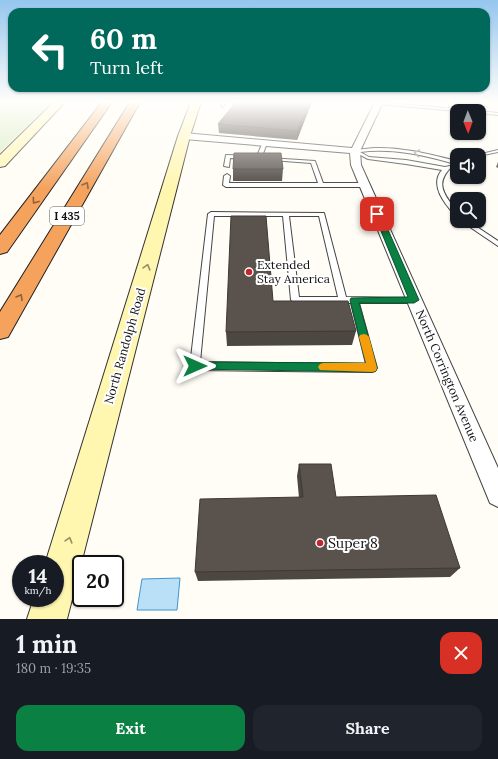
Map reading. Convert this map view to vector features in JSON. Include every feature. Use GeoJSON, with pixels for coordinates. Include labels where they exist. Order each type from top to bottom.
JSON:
{"type":"FeatureCollection","features":[{"type":"Feature","properties":{"kind":"highway","name":"I 435"},"geometry":{"type":"LineString","coordinates":[[0,248],[87,131]]}},
{"type":"Feature","properties":{"kind":"highway","name":"I 435"},"geometry":{"type":"LineString","coordinates":[[0,331],[118,131]]}},
{"type":"Feature","properties":{"kind":"main road"},"geometry":{"type":"LineString","coordinates":[[0,163],[32,131]]}},
{"type":"Feature","properties":{"kind":"main road","name":"North Randolph Road"},"geometry":{"type":"LineString","coordinates":[[64,559],[186,131]]}},
{"type":"Feature","properties":{"kind":"main road"},"geometry":{"type":"LineString","coordinates":[[47,619],[50,607]]}},
{"type":"Feature","properties":{"kind":"street"},"geometry":{"type":"LineString","coordinates":[[184,136],[355,151],[364,131]]}},
{"type":"Feature","properties":{"kind":"street","name":"North Corrington Avenue"},"geometry":{"type":"LineString","coordinates":[[355,151],[356,165],[498,495]]}},
{"type":"Feature","properties":{"kind":"lane"},"geometry":{"type":"LineString","coordinates":[[259,158],[265,143]]}},
{"type":"Feature","properties":{"kind":"lane"},"geometry":{"type":"LineString","coordinates":[[355,151],[381,149],[392,150],[432,156],[450,160]]}},
{"type":"Feature","properties":{"kind":"lane"},"geometry":{"type":"LineString","coordinates":[[355,151],[368,158],[406,162],[445,169]]}},
{"type":"Feature","properties":{"kind":"lane"},"geometry":{"type":"LineString","coordinates":[[486,154],[498,151]]}},
{"type":"Feature","properties":{"kind":"lane"},"geometry":{"type":"LineString","coordinates":[[227,166],[228,156],[313,162],[321,185]]}},
{"type":"Feature","properties":{"kind":"lane"},"geometry":{"type":"LineString","coordinates":[[450,166],[445,169],[440,177],[440,189],[450,206]]}},
{"type":"Feature","properties":{"kind":"lane"},"geometry":{"type":"LineString","coordinates":[[227,176],[226,185],[365,185]]}},
{"type":"Feature","properties":{"kind":"lane"},"geometry":{"type":"LineString","coordinates":[[344,300],[322,214],[211,214],[195,366],[372,368],[354,300]]}},
{"type":"Feature","properties":{"kind":"lane"},"geometry":{"type":"LineString","coordinates":[[286,214],[295,300],[414,300]]}},
{"type":"Feature","properties":{"kind":"lane"},"geometry":{"type":"LineString","coordinates":[[474,228],[498,244]]}},
{"type":"Feature","properties":{"kind":"green space"},"geometry":{"type":"Polygon","coordinates":[[[0,131],[22,131],[0,152],[0,131]]]}},
{"type":"Feature","properties":{"kind":"water"},"geometry":{"type":"Polygon","coordinates":[[[180,578],[177,610],[137,610],[142,579],[180,578]]]}},
{"type":"Feature","properties":{"kind":"building"},"geometry":{"type":"Polygon","coordinates":[[[234,153],[281,153],[283,169],[233,169],[234,153]]]}},
{"type":"Feature","properties":{"kind":"building","name":"Extended Stay America"},"geometry":{"type":"Polygon","coordinates":[[[231,216],[266,216],[273,301],[348,301],[356,331],[226,332],[231,216]]]}},
{"type":"Feature","properties":{"kind":"building","name":"Super 8"},"geometry":{"type":"Polygon","coordinates":[[[299,464],[331,464],[336,497],[436,495],[460,568],[195,572],[200,499],[303,497],[299,464]]]}},
{"type":"Feature","properties":{"kind":"slow traffic"},"geometry":{"type":"LineString","coordinates":[[323,367],[372,368],[364,337]]}},
{"type":"Feature","properties":{"kind":"place","name":"Extended Stay America"},"geometry":{"type":"Point","coordinates":[249,272]}},
{"type":"Feature","properties":{"kind":"place","name":"Super 8"},"geometry":{"type":"Point","coordinates":[320,543]}},
{"type":"Feature","properties":{"kind":"route"},"geometry":{"type":"LineString","coordinates":[[195,366],[372,368],[354,300],[414,300],[377,214]]}}]}
